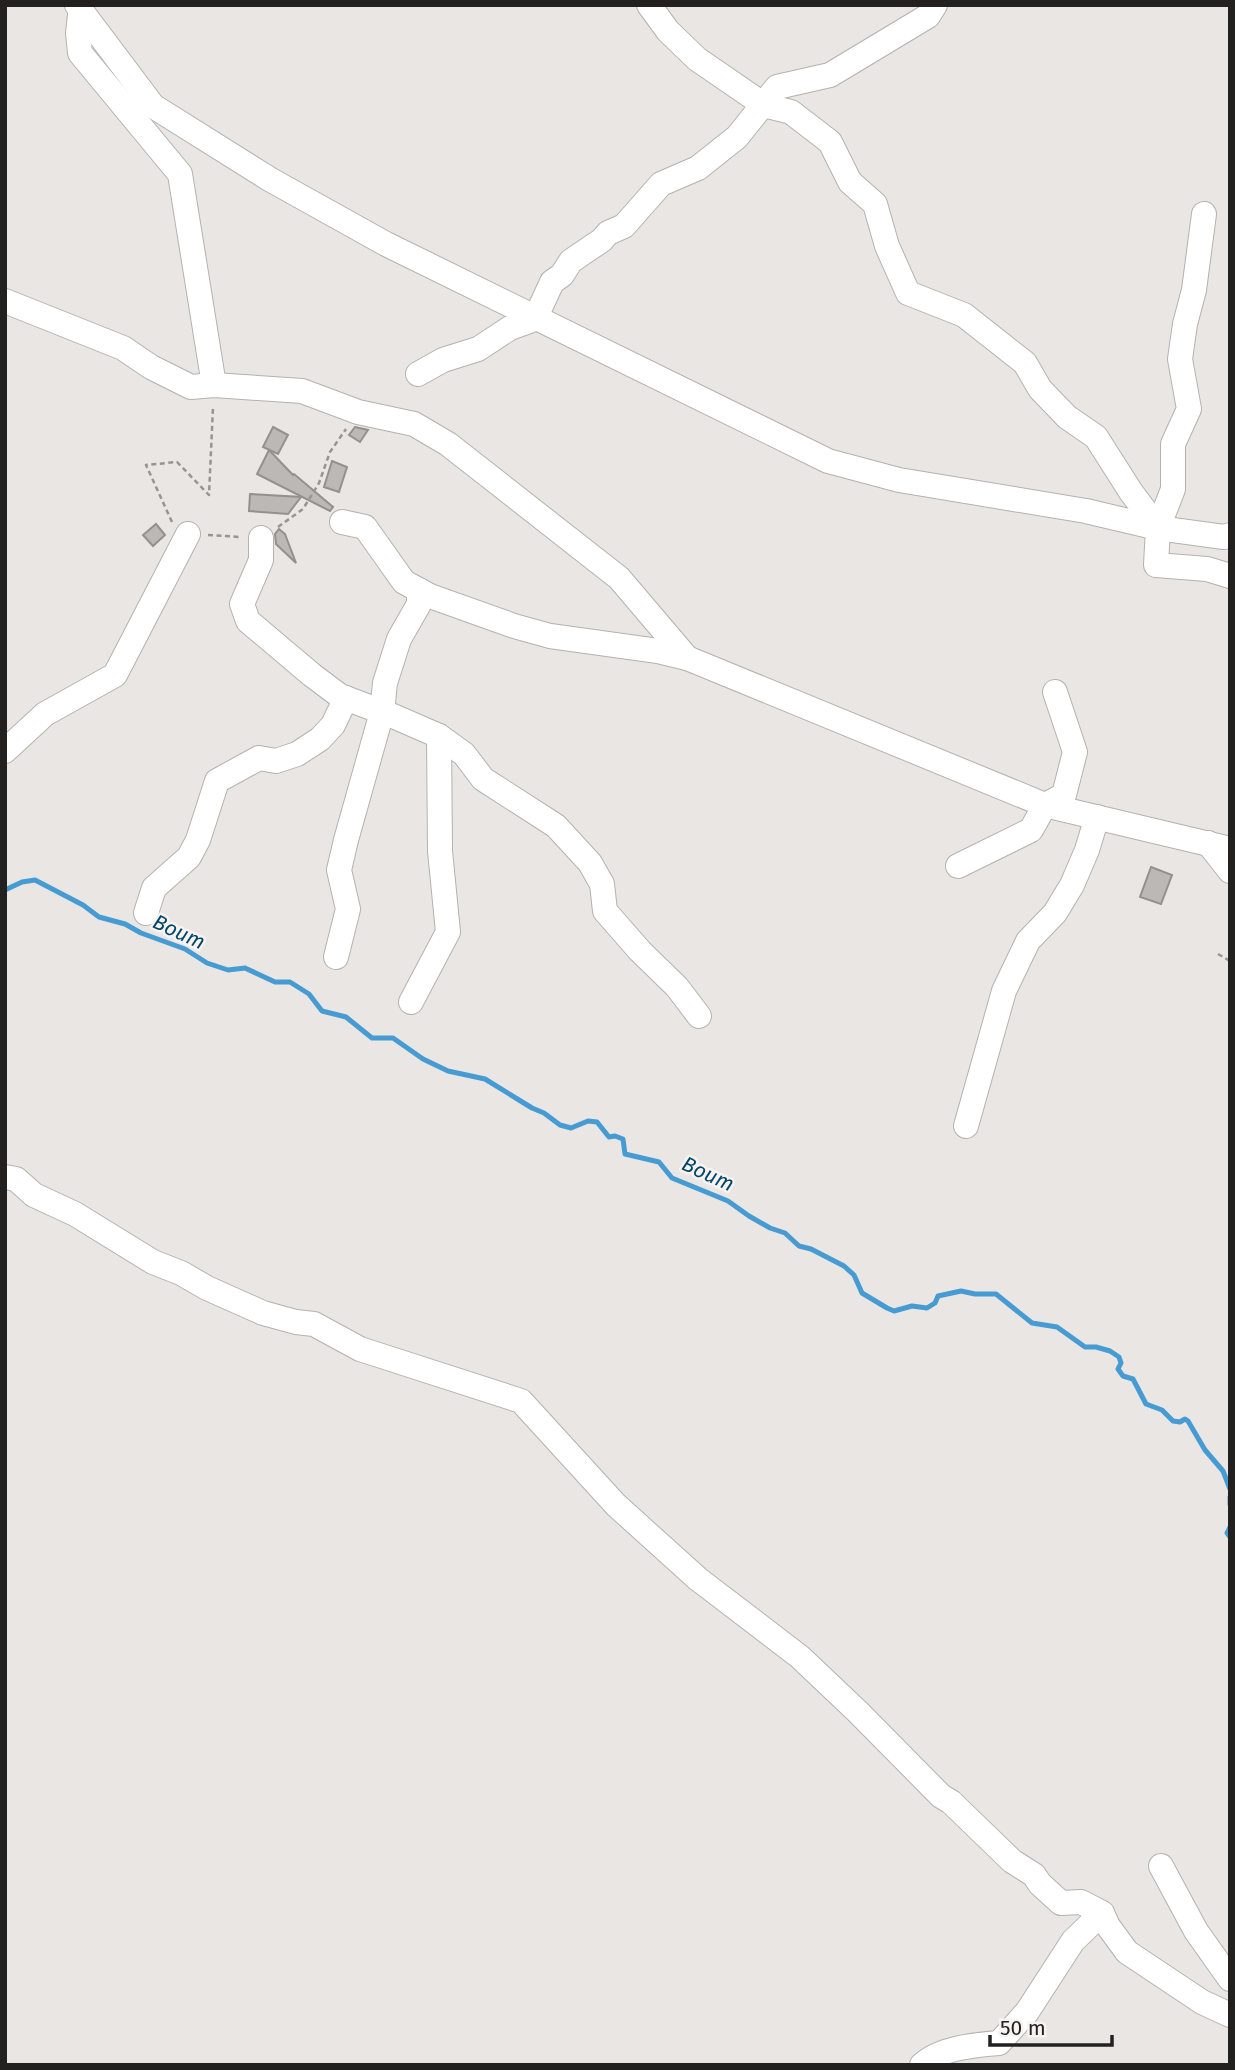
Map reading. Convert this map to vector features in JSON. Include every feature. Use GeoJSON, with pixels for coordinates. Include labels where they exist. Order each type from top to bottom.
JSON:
{"type":"FeatureCollection","features":[{"type":"Feature","properties":{"kind":"street"},"geometry":{"type":"LineString","coordinates":[[649,5],[667,31],[697,59],[764,105],[791,111],[830,142],[850,182],[875,204],[887,246],[908,293],[964,315],[1025,363],[1040,389],[1067,417],[1096,437],[1158,528]]}},
{"type":"Feature","properties":{"kind":"street"},"geometry":{"type":"LineString","coordinates":[[535,319],[552,282],[562,275],[571,261],[608,233],[624,226],[662,184],[698,167],[737,136],[778,87],[830,75],[928,16],[935,5]]}},
{"type":"Feature","properties":{"kind":"street"},"geometry":{"type":"LineString","coordinates":[[79,8],[153,106],[271,180],[363,232],[535,319],[828,461],[899,480],[1065,507],[1158,528],[1224,537],[1230,535]]}},
{"type":"Feature","properties":{"kind":"street"},"geometry":{"type":"LineString","coordinates":[[79,8],[80,53],[180,174],[214,385]]}},
{"type":"Feature","properties":{"kind":"street"},"geometry":{"type":"LineString","coordinates":[[1204,214],[1194,290],[1180,359],[1189,409],[1173,444],[1173,489],[1158,528],[1156,565],[1207,569],[1230,576]]}},
{"type":"Feature","properties":{"kind":"street"},"geometry":{"type":"LineString","coordinates":[[5,301],[123,348],[151,368],[191,387],[214,385],[302,391],[358,412],[414,424],[448,444],[619,578],[687,658]]}},
{"type":"Feature","properties":{"kind":"street"},"geometry":{"type":"LineString","coordinates":[[418,374],[443,360],[478,349],[526,320],[535,319]]}},
{"type":"Feature","properties":{"kind":"street"},"geometry":{"type":"LineString","coordinates":[[342,522],[365,527],[404,582],[419,590],[514,626],[550,636],[658,651],[687,658],[1045,804],[1219,846],[1230,871]]}},
{"type":"Feature","properties":{"kind":"street"},"geometry":{"type":"LineString","coordinates":[[5,751],[45,714],[115,675],[188,534]]}},
{"type":"Feature","properties":{"kind":"street"},"geometry":{"type":"LineString","coordinates":[[261,538],[261,560],[242,604],[248,621],[312,675],[346,698],[439,736],[464,754],[483,779],[556,826],[590,863],[601,884],[605,911],[640,951],[677,987],[699,1016]]}},
{"type":"Feature","properties":{"kind":"street"},"geometry":{"type":"LineString","coordinates":[[336,957],[348,909],[339,870],[356,798],[382,712],[385,682],[399,639],[418,604],[419,590]]}},
{"type":"Feature","properties":{"kind":"street"},"geometry":{"type":"LineString","coordinates":[[958,866],[1031,830],[1045,804],[1064,795],[1075,752],[1055,692]]}},
{"type":"Feature","properties":{"kind":"street"},"geometry":{"type":"LineString","coordinates":[[146,913],[154,888],[189,857],[198,840],[217,781],[259,758],[276,761],[297,754],[320,739],[333,725],[346,698]]}},
{"type":"Feature","properties":{"kind":"street"},"geometry":{"type":"LineString","coordinates":[[411,1002],[448,932],[440,851],[439,736]]}},
{"type":"Feature","properties":{"kind":"street"},"geometry":{"type":"LineString","coordinates":[[966,1126],[1004,991],[1028,941],[1055,913],[1072,885],[1097,817]]}},
{"type":"Feature","properties":{"kind":"street"},"geometry":{"type":"LineString","coordinates":[[5,1177],[16,1179],[34,1195],[75,1214],[153,1262],[263,1313],[314,1324],[360,1349],[521,1401],[616,1505],[698,1579],[800,1657],[941,1796],[951,1802],[1012,1861],[1034,1875],[1061,1903],[1081,1902],[1102,1913],[1127,1952],[1202,2002],[1230,2015]]}},
{"type":"Feature","properties":{"kind":"street"},"geometry":{"type":"LineString","coordinates":[[1161,1866],[1196,1931],[1230,1979]]}},
{"type":"Feature","properties":{"kind":"street"},"geometry":{"type":"LineString","coordinates":[[922,2065],[945,2053],[974,2045],[999,2043],[1027,2012],[1073,1941],[1102,1913]]}},
{"type":"Feature","properties":{"kind":"path"},"geometry":{"type":"LineString","coordinates":[[214,385],[209,495],[177,462],[146,466],[176,531],[188,534],[261,538],[303,509],[319,483],[330,452],[358,412]]}},
{"type":"Feature","properties":{"kind":"path"},"geometry":{"type":"LineString","coordinates":[[1218,954],[1230,961]]}},
{"type":"Feature","properties":{"kind":"building"},"geometry":{"type":"Polygon","coordinates":[[[273,427],[288,435],[278,454],[263,447],[273,427]]]}},
{"type":"Feature","properties":{"kind":"building"},"geometry":{"type":"Polygon","coordinates":[[[355,427],[368,430],[360,442],[349,435],[355,427]]]}},
{"type":"Feature","properties":{"kind":"building"},"geometry":{"type":"Polygon","coordinates":[[[269,450],[293,475],[333,507],[330,511],[257,474],[269,450]]]}},
{"type":"Feature","properties":{"kind":"building"},"geometry":{"type":"Polygon","coordinates":[[[332,461],[347,467],[339,492],[324,487],[332,461]]]}},
{"type":"Feature","properties":{"kind":"building"},"geometry":{"type":"Polygon","coordinates":[[[250,494],[301,497],[288,514],[249,511],[250,494]]]}},
{"type":"Feature","properties":{"kind":"building"},"geometry":{"type":"Polygon","coordinates":[[[156,524],[165,535],[153,546],[143,535],[156,524]]]}},
{"type":"Feature","properties":{"kind":"building"},"geometry":{"type":"Polygon","coordinates":[[[279,529],[285,534],[296,563],[276,544],[275,534],[279,529]]]}},
{"type":"Feature","properties":{"kind":"building"},"geometry":{"type":"Polygon","coordinates":[[[1151,867],[1172,875],[1161,904],[1140,897],[1151,867]]]}},
{"type":"Feature","properties":{"kind":"waterway","name":"Boum"},"geometry":{"type":"LineString","coordinates":[[5,890],[22,882],[35,880],[83,905],[99,917],[125,924],[141,933],[185,949],[207,963],[228,970],[245,968],[275,982],[290,982],[309,994],[322,1011],[346,1017],[372,1038],[393,1038],[423,1059],[448,1071],[485,1079],[560,1125],[571,1128],[588,1121],[597,1122],[609,1137],[623,1139],[625,1154],[659,1162],[672,1178],[728,1201],[770,1228],[785,1233],[799,1246],[811,1249],[844,1266],[854,1275],[862,1293],[894,1311],[912,1306],[927,1308],[935,1303],[938,1296],[961,1291],[996,1294],[1032,1323],[1057,1327],[1085,1347],[1110,1351],[1119,1357],[1121,1363],[1118,1369],[1123,1376],[1133,1379],[1146,1404],[1162,1410],[1173,1421],[1188,1421],[1205,1450],[1223,1471],[1230,1489]]}},
{"type":"Feature","properties":{"kind":"waterway","name":"Boum"},"geometry":{"type":"LineString","coordinates":[[1230,1497],[1230,1504]]}},
{"type":"Feature","properties":{"kind":"waterway","name":"Boum"},"geometry":{"type":"LineString","coordinates":[[1230,1527],[1227,1533],[1230,1537]]}}]}
